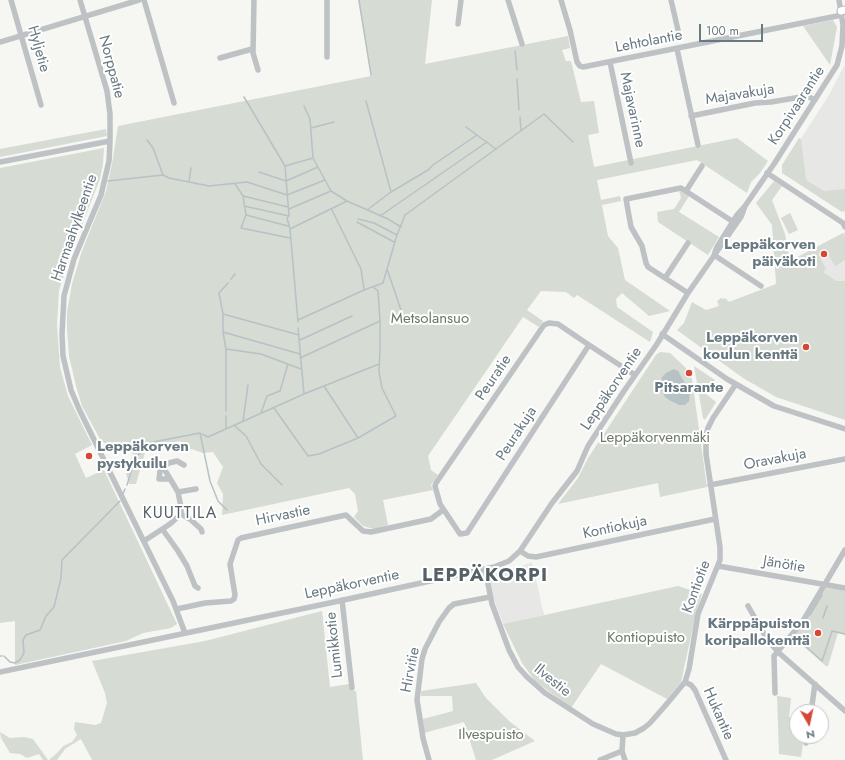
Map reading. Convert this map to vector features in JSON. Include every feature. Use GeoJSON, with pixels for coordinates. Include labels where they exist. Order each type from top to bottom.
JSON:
{"type":"FeatureCollection","features":[{"type":"Feature","properties":{"kind":"street","name":"Hyljetie"},"geometry":{"type":"LineString","coordinates":[[11,0],[41,105]]}},
{"type":"Feature","properties":{"kind":"street","name":"Norppatie"},"geometry":{"type":"LineString","coordinates":[[80,0],[107,91],[110,114],[110,141]]}},
{"type":"Feature","properties":{"kind":"street"},"geometry":{"type":"LineString","coordinates":[[0,42],[139,0]]}},
{"type":"Feature","properties":{"kind":"street"},"geometry":{"type":"LineString","coordinates":[[144,0],[174,103]]}},
{"type":"Feature","properties":{"kind":"street"},"geometry":{"type":"LineString","coordinates":[[254,0],[252,49],[258,70]]}},
{"type":"Feature","properties":{"kind":"street"},"geometry":{"type":"LineString","coordinates":[[327,0],[327,57]]}},
{"type":"Feature","properties":{"kind":"street"},"geometry":{"type":"LineString","coordinates":[[458,24],[461,0]]}},
{"type":"Feature","properties":{"kind":"street"},"geometry":{"type":"LineString","coordinates":[[508,0],[522,44]]}},
{"type":"Feature","properties":{"kind":"street","name":"Lehtolantie"},"geometry":{"type":"LineString","coordinates":[[561,0],[578,65],[583,67],[677,49],[843,12]]}},
{"type":"Feature","properties":{"kind":"street"},"geometry":{"type":"LineString","coordinates":[[671,0],[678,30]]}},
{"type":"Feature","properties":{"kind":"street","name":"Korpivaarantie"},"geometry":{"type":"LineString","coordinates":[[662,334],[714,254],[720,249],[735,223],[741,218],[746,206],[767,173],[832,75],[840,57],[843,36],[843,12],[839,0]]}},
{"type":"Feature","properties":{"kind":"street"},"geometry":{"type":"LineString","coordinates":[[220,58],[252,49]]}},
{"type":"Feature","properties":{"kind":"street"},"geometry":{"type":"LineString","coordinates":[[677,49],[698,145]]}},
{"type":"Feature","properties":{"kind":"street","name":"Majavarinne"},"geometry":{"type":"LineString","coordinates":[[610,62],[631,163]]}},
{"type":"Feature","properties":{"kind":"street","name":"Majavakuja"},"geometry":{"type":"LineString","coordinates":[[691,116],[755,102],[771,102],[807,96],[816,100]]}},
{"type":"Feature","properties":{"kind":"street"},"geometry":{"type":"LineString","coordinates":[[0,162],[110,141]]}},
{"type":"Feature","properties":{"kind":"street","name":"Harmaahylkeentie"},"geometry":{"type":"LineString","coordinates":[[110,141],[109,161],[101,195],[74,260],[64,296],[62,334],[63,356],[71,390],[79,409],[177,609],[185,633]]}},
{"type":"Feature","properties":{"kind":"street"},"geometry":{"type":"LineString","coordinates":[[686,191],[702,166]]}},
{"type":"Feature","properties":{"kind":"street"},"geometry":{"type":"LineString","coordinates":[[767,173],[843,223],[845,227]]}},
{"type":"Feature","properties":{"kind":"street"},"geometry":{"type":"LineString","coordinates":[[688,293],[648,267],[642,246],[631,227],[626,200],[678,188],[686,191],[735,223]]}},
{"type":"Feature","properties":{"kind":"street"},"geometry":{"type":"LineString","coordinates":[[665,278],[688,243]]}},
{"type":"Feature","properties":{"kind":"street"},"geometry":{"type":"LineString","coordinates":[[714,254],[761,286]]}},
{"type":"Feature","properties":{"kind":"street","name":"Peuratie"},"geometry":{"type":"LineString","coordinates":[[462,534],[458,531],[443,510],[438,498],[435,486],[436,483],[544,325],[549,323],[558,324],[635,375]]}},
{"type":"Feature","properties":{"kind":"street"},"geometry":{"type":"LineString","coordinates":[[662,334],[736,384],[774,406],[845,429]]}},
{"type":"Feature","properties":{"kind":"street","name":"Leppäkorventie"},"geometry":{"type":"LineString","coordinates":[[0,672],[502,565],[520,551],[552,503],[577,471],[588,446],[662,334]]}},
{"type":"Feature","properties":{"kind":"street","name":"Peurakuja"},"geometry":{"type":"LineString","coordinates":[[462,534],[467,533],[589,345]]}},
{"type":"Feature","properties":{"kind":"street","name":"Kontiotie"},"geometry":{"type":"LineString","coordinates":[[623,735],[635,733],[650,723],[685,682],[689,669],[698,614],[718,566],[720,553],[710,485],[706,435],[710,423],[736,384]]}},
{"type":"Feature","properties":{"kind":"street","name":"Oravakuja"},"geometry":{"type":"LineString","coordinates":[[710,485],[845,459]]}},
{"type":"Feature","properties":{"kind":"street"},"geometry":{"type":"LineString","coordinates":[[170,479],[159,479],[162,467],[177,461],[184,465]]}},
{"type":"Feature","properties":{"kind":"street"},"geometry":{"type":"LineString","coordinates":[[144,541],[162,530],[180,514],[181,507],[178,492],[162,467]]}},
{"type":"Feature","properties":{"kind":"street"},"geometry":{"type":"LineString","coordinates":[[178,492],[196,489]]}},
{"type":"Feature","properties":{"kind":"street","name":"Hirvastie"},"geometry":{"type":"LineString","coordinates":[[177,609],[205,603],[231,601],[234,599],[235,595],[230,564],[238,540],[241,538],[342,515],[346,515],[350,518],[363,531],[371,532],[431,519],[443,510]]}},
{"type":"Feature","properties":{"kind":"street"},"geometry":{"type":"LineString","coordinates":[[180,514],[195,523],[202,532]]}},
{"type":"Feature","properties":{"kind":"street","name":"Kontiokuja"},"geometry":{"type":"LineString","coordinates":[[520,551],[528,556],[536,556],[715,519]]}},
{"type":"Feature","properties":{"kind":"street"},"geometry":{"type":"LineString","coordinates":[[162,530],[184,561],[195,586],[198,588]]}},
{"type":"Feature","properties":{"kind":"street"},"geometry":{"type":"LineString","coordinates":[[775,693],[774,656],[803,622],[845,550]]}},
{"type":"Feature","properties":{"kind":"street","name":"Jänötie"},"geometry":{"type":"LineString","coordinates":[[718,566],[845,588]]}},
{"type":"Feature","properties":{"kind":"street","name":"Ilvestie"},"geometry":{"type":"LineString","coordinates":[[484,569],[490,597],[509,650],[518,667],[538,688],[582,718],[616,734],[623,735]]}},
{"type":"Feature","properties":{"kind":"street","name":"Hirvitie"},"geometry":{"type":"LineString","coordinates":[[429,760],[422,738],[417,700],[422,659],[425,649],[439,622],[454,604],[490,597]]}},
{"type":"Feature","properties":{"kind":"street","name":"Lumikkotie"},"geometry":{"type":"LineString","coordinates":[[342,600],[352,688]]}},
{"type":"Feature","properties":{"kind":"street"},"geometry":{"type":"LineString","coordinates":[[748,606],[767,639],[778,652],[845,710]]}},
{"type":"Feature","properties":{"kind":"street","name":"Hukantie"},"geometry":{"type":"LineString","coordinates":[[685,682],[696,690],[726,760]]}},
{"type":"Feature","properties":{"kind":"street"},"geometry":{"type":"LineString","coordinates":[[812,704],[816,684]]}},
{"type":"Feature","properties":{"kind":"street"},"geometry":{"type":"LineString","coordinates":[[623,735],[622,751],[625,760]]}},
{"type":"Feature","properties":{"kind":"street"},"geometry":{"type":"LineString","coordinates":[[600,760],[622,751]]}},
{"type":"Feature","properties":{"kind":"shaded area"},"geometry":{"type":"Polygon","coordinates":[[[844,66],[845,211],[784,165],[829,95],[844,66]]]}},
{"type":"Feature","properties":{"kind":"shaded area","name":"Leppäkorven päiväkoti"},"geometry":{"type":"Polygon","coordinates":[[[845,232],[845,288],[790,261],[845,232]]]}},
{"type":"Feature","properties":{"kind":"shaded area"},"geometry":{"type":"Polygon","coordinates":[[[674,369],[678,371],[690,392],[689,401],[685,405],[679,405],[671,401],[665,397],[661,390],[662,377],[674,369]]]}},
{"type":"Feature","properties":{"kind":"shaded area"},"geometry":{"type":"Polygon","coordinates":[[[532,562],[544,615],[503,624],[493,597],[489,579],[494,573],[513,569],[532,562]]]}},
{"type":"Feature","properties":{"kind":"green space","name":"Metsolansuo"},"geometry":{"type":"Polygon","coordinates":[[[358,0],[432,0],[425,64],[568,36],[570,48],[562,50],[566,61],[571,61],[581,102],[594,101],[599,133],[588,135],[594,167],[737,138],[768,161],[760,173],[751,182],[747,193],[697,160],[597,180],[601,200],[620,196],[621,201],[602,205],[608,236],[618,248],[625,280],[670,311],[649,316],[622,293],[616,299],[617,307],[653,332],[650,342],[577,295],[574,298],[566,292],[541,291],[527,310],[543,321],[539,327],[523,317],[428,456],[431,470],[438,475],[431,485],[433,490],[383,500],[388,525],[374,529],[363,526],[354,517],[358,511],[355,494],[349,488],[222,515],[223,494],[217,483],[223,467],[213,452],[203,453],[183,446],[180,441],[164,444],[145,452],[136,484],[129,484],[126,473],[133,454],[125,446],[114,452],[100,439],[82,406],[69,356],[67,329],[67,312],[72,284],[82,251],[106,191],[118,126],[371,76],[358,0]]]}},
{"type":"Feature","properties":{"kind":"green space"},"geometry":{"type":"Polygon","coordinates":[[[833,20],[837,27],[830,65],[803,26],[833,20]]]}},
{"type":"Feature","properties":{"kind":"green space"},"geometry":{"type":"Polygon","coordinates":[[[106,129],[107,136],[0,157],[0,149],[106,129]]]}},
{"type":"Feature","properties":{"kind":"green space"},"geometry":{"type":"Polygon","coordinates":[[[799,138],[801,139],[806,180],[824,191],[845,189],[845,211],[842,212],[782,173],[782,165],[799,138]]]}},
{"type":"Feature","properties":{"kind":"green space"},"geometry":{"type":"Polygon","coordinates":[[[104,148],[100,179],[75,243],[59,290],[57,324],[60,367],[68,396],[92,445],[75,454],[86,478],[104,470],[177,624],[171,628],[143,633],[126,641],[15,665],[15,621],[0,623],[0,168],[104,148]]]}},
{"type":"Feature","properties":{"kind":"green space"},"geometry":{"type":"Polygon","coordinates":[[[774,181],[782,186],[772,200],[785,234],[790,261],[843,233],[845,237],[845,260],[835,266],[828,254],[820,258],[826,269],[823,272],[836,281],[845,281],[845,420],[776,397],[743,378],[677,330],[684,323],[692,302],[706,310],[719,306],[717,301],[721,298],[725,298],[729,302],[776,284],[772,225],[756,203],[774,181]]]}},
{"type":"Feature","properties":{"kind":"green space"},"geometry":{"type":"Polygon","coordinates":[[[679,190],[689,196],[679,212],[719,237],[708,255],[658,222],[657,212],[674,209],[681,198],[679,190]]]}},
{"type":"Feature","properties":{"kind":"green space"},"geometry":{"type":"Polygon","coordinates":[[[790,213],[798,230],[789,234],[781,218],[790,213]]]}},
{"type":"Feature","properties":{"kind":"green space","name":"Leppäkorvenmäki"},"geometry":{"type":"Polygon","coordinates":[[[660,352],[670,353],[686,368],[692,379],[707,487],[660,497],[658,483],[558,504],[578,478],[588,458],[656,355],[660,352]]]}},
{"type":"Feature","properties":{"kind":"green space"},"geometry":{"type":"Polygon","coordinates":[[[694,366],[715,380],[706,394],[716,402],[705,420],[703,418],[694,366]]]}},
{"type":"Feature","properties":{"kind":"green space","name":"Kontiopuisto"},"geometry":{"type":"Polygon","coordinates":[[[678,586],[702,594],[696,613],[681,682],[667,699],[601,664],[571,708],[535,681],[522,663],[503,624],[678,586]]]}},
{"type":"Feature","properties":{"kind":"green space"},"geometry":{"type":"Polygon","coordinates":[[[826,588],[845,590],[845,635],[838,633],[828,666],[826,666],[792,636],[826,588]]]}},
{"type":"Feature","properties":{"kind":"green space"},"geometry":{"type":"Polygon","coordinates":[[[322,611],[330,687],[349,684],[351,691],[356,691],[363,760],[92,760],[81,739],[65,749],[57,760],[49,760],[63,746],[72,742],[77,735],[74,729],[75,722],[95,725],[101,723],[107,703],[105,693],[92,661],[205,641],[322,611]]]}},
{"type":"Feature","properties":{"kind":"green space","name":"Ilvespuisto"},"geometry":{"type":"Polygon","coordinates":[[[476,683],[486,698],[509,721],[535,741],[492,760],[476,760],[464,722],[424,733],[423,719],[453,711],[452,696],[421,696],[421,691],[476,683]]]}},
{"type":"Feature","properties":{"kind":"green space"},"geometry":{"type":"Polygon","coordinates":[[[777,696],[791,698],[790,704],[789,704],[789,744],[803,744],[801,757],[779,754],[777,696]]]}},
{"type":"Feature","properties":{"kind":"green space"},"geometry":{"type":"Polygon","coordinates":[[[0,732],[10,738],[24,737],[33,739],[48,760],[43,760],[39,754],[27,758],[20,754],[10,753],[1,738],[0,732]]]}},
{"type":"Feature","properties":{"kind":"waterway"},"geometry":{"type":"LineString","coordinates":[[359,0],[371,75]]}},
{"type":"Feature","properties":{"kind":"waterway"},"geometry":{"type":"LineString","coordinates":[[515,51],[517,70]]}},
{"type":"Feature","properties":{"kind":"waterway"},"geometry":{"type":"LineString","coordinates":[[517,79],[519,110]]}},
{"type":"Feature","properties":{"kind":"waterway"},"geometry":{"type":"LineString","coordinates":[[244,97],[285,166],[289,216],[287,218],[290,229],[298,322]]}},
{"type":"Feature","properties":{"kind":"waterway"},"geometry":{"type":"LineString","coordinates":[[366,101],[391,192]]}},
{"type":"Feature","properties":{"kind":"waterway"},"geometry":{"type":"LineString","coordinates":[[304,106],[310,119],[313,158],[331,191],[347,201],[388,219],[401,227]]}},
{"type":"Feature","properties":{"kind":"waterway"},"geometry":{"type":"LineString","coordinates":[[401,310],[387,269],[397,235],[405,215],[544,114],[573,142]]}},
{"type":"Feature","properties":{"kind":"waterway"},"geometry":{"type":"LineString","coordinates":[[520,117],[521,131]]}},
{"type":"Feature","properties":{"kind":"waterway"},"geometry":{"type":"LineString","coordinates":[[311,128],[334,122]]}},
{"type":"Feature","properties":{"kind":"waterway"},"geometry":{"type":"LineString","coordinates":[[466,127],[496,149]]}},
{"type":"Feature","properties":{"kind":"waterway"},"geometry":{"type":"LineString","coordinates":[[367,210],[391,192],[428,170],[477,135]]}},
{"type":"Feature","properties":{"kind":"waterway"},"geometry":{"type":"LineString","coordinates":[[147,140],[153,148],[163,175]]}},
{"type":"Feature","properties":{"kind":"waterway"},"geometry":{"type":"LineString","coordinates":[[380,216],[487,142]]}},
{"type":"Feature","properties":{"kind":"waterway"},"geometry":{"type":"LineString","coordinates":[[285,166],[313,158]]}},
{"type":"Feature","properties":{"kind":"waterway"},"geometry":{"type":"LineString","coordinates":[[259,172],[286,181],[318,167]]}},
{"type":"Feature","properties":{"kind":"waterway"},"geometry":{"type":"LineString","coordinates":[[189,182],[191,168]]}},
{"type":"Feature","properties":{"kind":"waterway"},"geometry":{"type":"LineString","coordinates":[[108,181],[163,175],[169,178],[209,186],[247,182],[287,195],[325,180]]}},
{"type":"Feature","properties":{"kind":"waterway"},"geometry":{"type":"LineString","coordinates":[[235,184],[243,196],[246,215],[241,228],[290,238]]}},
{"type":"Feature","properties":{"kind":"waterway"},"geometry":{"type":"LineString","coordinates":[[289,209],[331,191]]}},
{"type":"Feature","properties":{"kind":"waterway"},"geometry":{"type":"LineString","coordinates":[[243,196],[288,207]]}},
{"type":"Feature","properties":{"kind":"waterway"},"geometry":{"type":"LineString","coordinates":[[290,229],[347,201]]}},
{"type":"Feature","properties":{"kind":"waterway"},"geometry":{"type":"LineString","coordinates":[[244,206],[289,216]]}},
{"type":"Feature","properties":{"kind":"waterway"},"geometry":{"type":"LineString","coordinates":[[332,210],[361,269],[364,289]]}},
{"type":"Feature","properties":{"kind":"waterway"},"geometry":{"type":"LineString","coordinates":[[246,215],[288,226]]}},
{"type":"Feature","properties":{"kind":"waterway"},"geometry":{"type":"LineString","coordinates":[[358,219],[374,223],[397,235]]}},
{"type":"Feature","properties":{"kind":"waterway"},"geometry":{"type":"LineString","coordinates":[[357,222],[394,242]]}},
{"type":"Feature","properties":{"kind":"waterway"},"geometry":{"type":"LineString","coordinates":[[298,320],[383,283],[387,269]]}},
{"type":"Feature","properties":{"kind":"waterway"},"geometry":{"type":"LineString","coordinates":[[231,279],[235,274]]}},
{"type":"Feature","properties":{"kind":"waterway"},"geometry":{"type":"LineString","coordinates":[[226,411],[226,349],[223,332],[223,314],[219,293],[228,283]]}},
{"type":"Feature","properties":{"kind":"waterway"},"geometry":{"type":"LineString","coordinates":[[274,408],[308,456],[319,454],[358,438],[396,416],[382,388],[379,372],[380,321],[378,291],[373,287]]}},
{"type":"Feature","properties":{"kind":"waterway"},"geometry":{"type":"LineString","coordinates":[[223,314],[299,335]]}},
{"type":"Feature","properties":{"kind":"waterway"},"geometry":{"type":"LineString","coordinates":[[300,340],[352,316]]}},
{"type":"Feature","properties":{"kind":"waterway"},"geometry":{"type":"LineString","coordinates":[[300,358],[380,321]]}},
{"type":"Feature","properties":{"kind":"waterway"},"geometry":{"type":"LineString","coordinates":[[298,328],[304,394]]}},
{"type":"Feature","properties":{"kind":"waterway"},"geometry":{"type":"LineString","coordinates":[[223,332],[300,354]]}},
{"type":"Feature","properties":{"kind":"waterway"},"geometry":{"type":"LineString","coordinates":[[226,349],[261,354],[301,369]]}},
{"type":"Feature","properties":{"kind":"waterway"},"geometry":{"type":"LineString","coordinates":[[261,413],[267,396],[280,391],[288,364]]}},
{"type":"Feature","properties":{"kind":"waterway"},"geometry":{"type":"LineString","coordinates":[[202,434],[208,437],[304,394],[379,364]]}},
{"type":"Feature","properties":{"kind":"waterway"},"geometry":{"type":"LineString","coordinates":[[243,421],[248,385]]}},
{"type":"Feature","properties":{"kind":"waterway"},"geometry":{"type":"LineString","coordinates":[[324,386],[358,438]]}},
{"type":"Feature","properties":{"kind":"waterway"},"geometry":{"type":"LineString","coordinates":[[226,416],[226,429]]}},
{"type":"Feature","properties":{"kind":"waterway"},"geometry":{"type":"LineString","coordinates":[[235,426],[246,436],[261,464],[282,485]]}},
{"type":"Feature","properties":{"kind":"waterway"},"geometry":{"type":"LineString","coordinates":[[127,485],[135,459],[148,443],[200,433],[210,481],[218,501],[227,510]]}},
{"type":"Feature","properties":{"kind":"waterway"},"geometry":{"type":"LineString","coordinates":[[123,494],[125,489]]}},
{"type":"Feature","properties":{"kind":"waterway"},"geometry":{"type":"LineString","coordinates":[[4,656],[10,662],[15,663],[20,660],[24,653],[23,640],[26,635],[40,630],[46,616],[54,607],[61,578],[62,560],[120,501]]}},
{"type":"Feature","properties":{"kind":"waterway"},"geometry":{"type":"LineString","coordinates":[[810,615],[822,595]]}},
{"type":"Feature","properties":{"kind":"waterway"},"geometry":{"type":"LineString","coordinates":[[823,618],[827,606]]}},
{"type":"Feature","properties":{"kind":"waterway"},"geometry":{"type":"LineString","coordinates":[[794,635],[822,661],[832,631],[845,634]]}},
{"type":"Feature","properties":{"kind":"place","name":"Leppäkorven päiväkoti"},"geometry":{"type":"Point","coordinates":[824,254]}},
{"type":"Feature","properties":{"kind":"place","name":"Leppäkorven koulun kenttä"},"geometry":{"type":"Point","coordinates":[806,347]}},
{"type":"Feature","properties":{"kind":"place","name":"Pitsarante"},"geometry":{"type":"Point","coordinates":[689,373]}},
{"type":"Feature","properties":{"kind":"place","name":"Leppäkorven pystykuilu"},"geometry":{"type":"Point","coordinates":[89,456]}},
{"type":"Feature","properties":{"kind":"place","name":"Kärppäpuiston koripallokenttä"},"geometry":{"type":"Point","coordinates":[818,633]}},
{"type":"Feature","properties":{"kind":"district","name":"KUUTTILA"},"geometry":{"type":"Point","coordinates":[180,514]}},
{"type":"Feature","properties":{"kind":"district","name":"LEPPÄKORPI"},"geometry":{"type":"Point","coordinates":[485,576]}}]}
